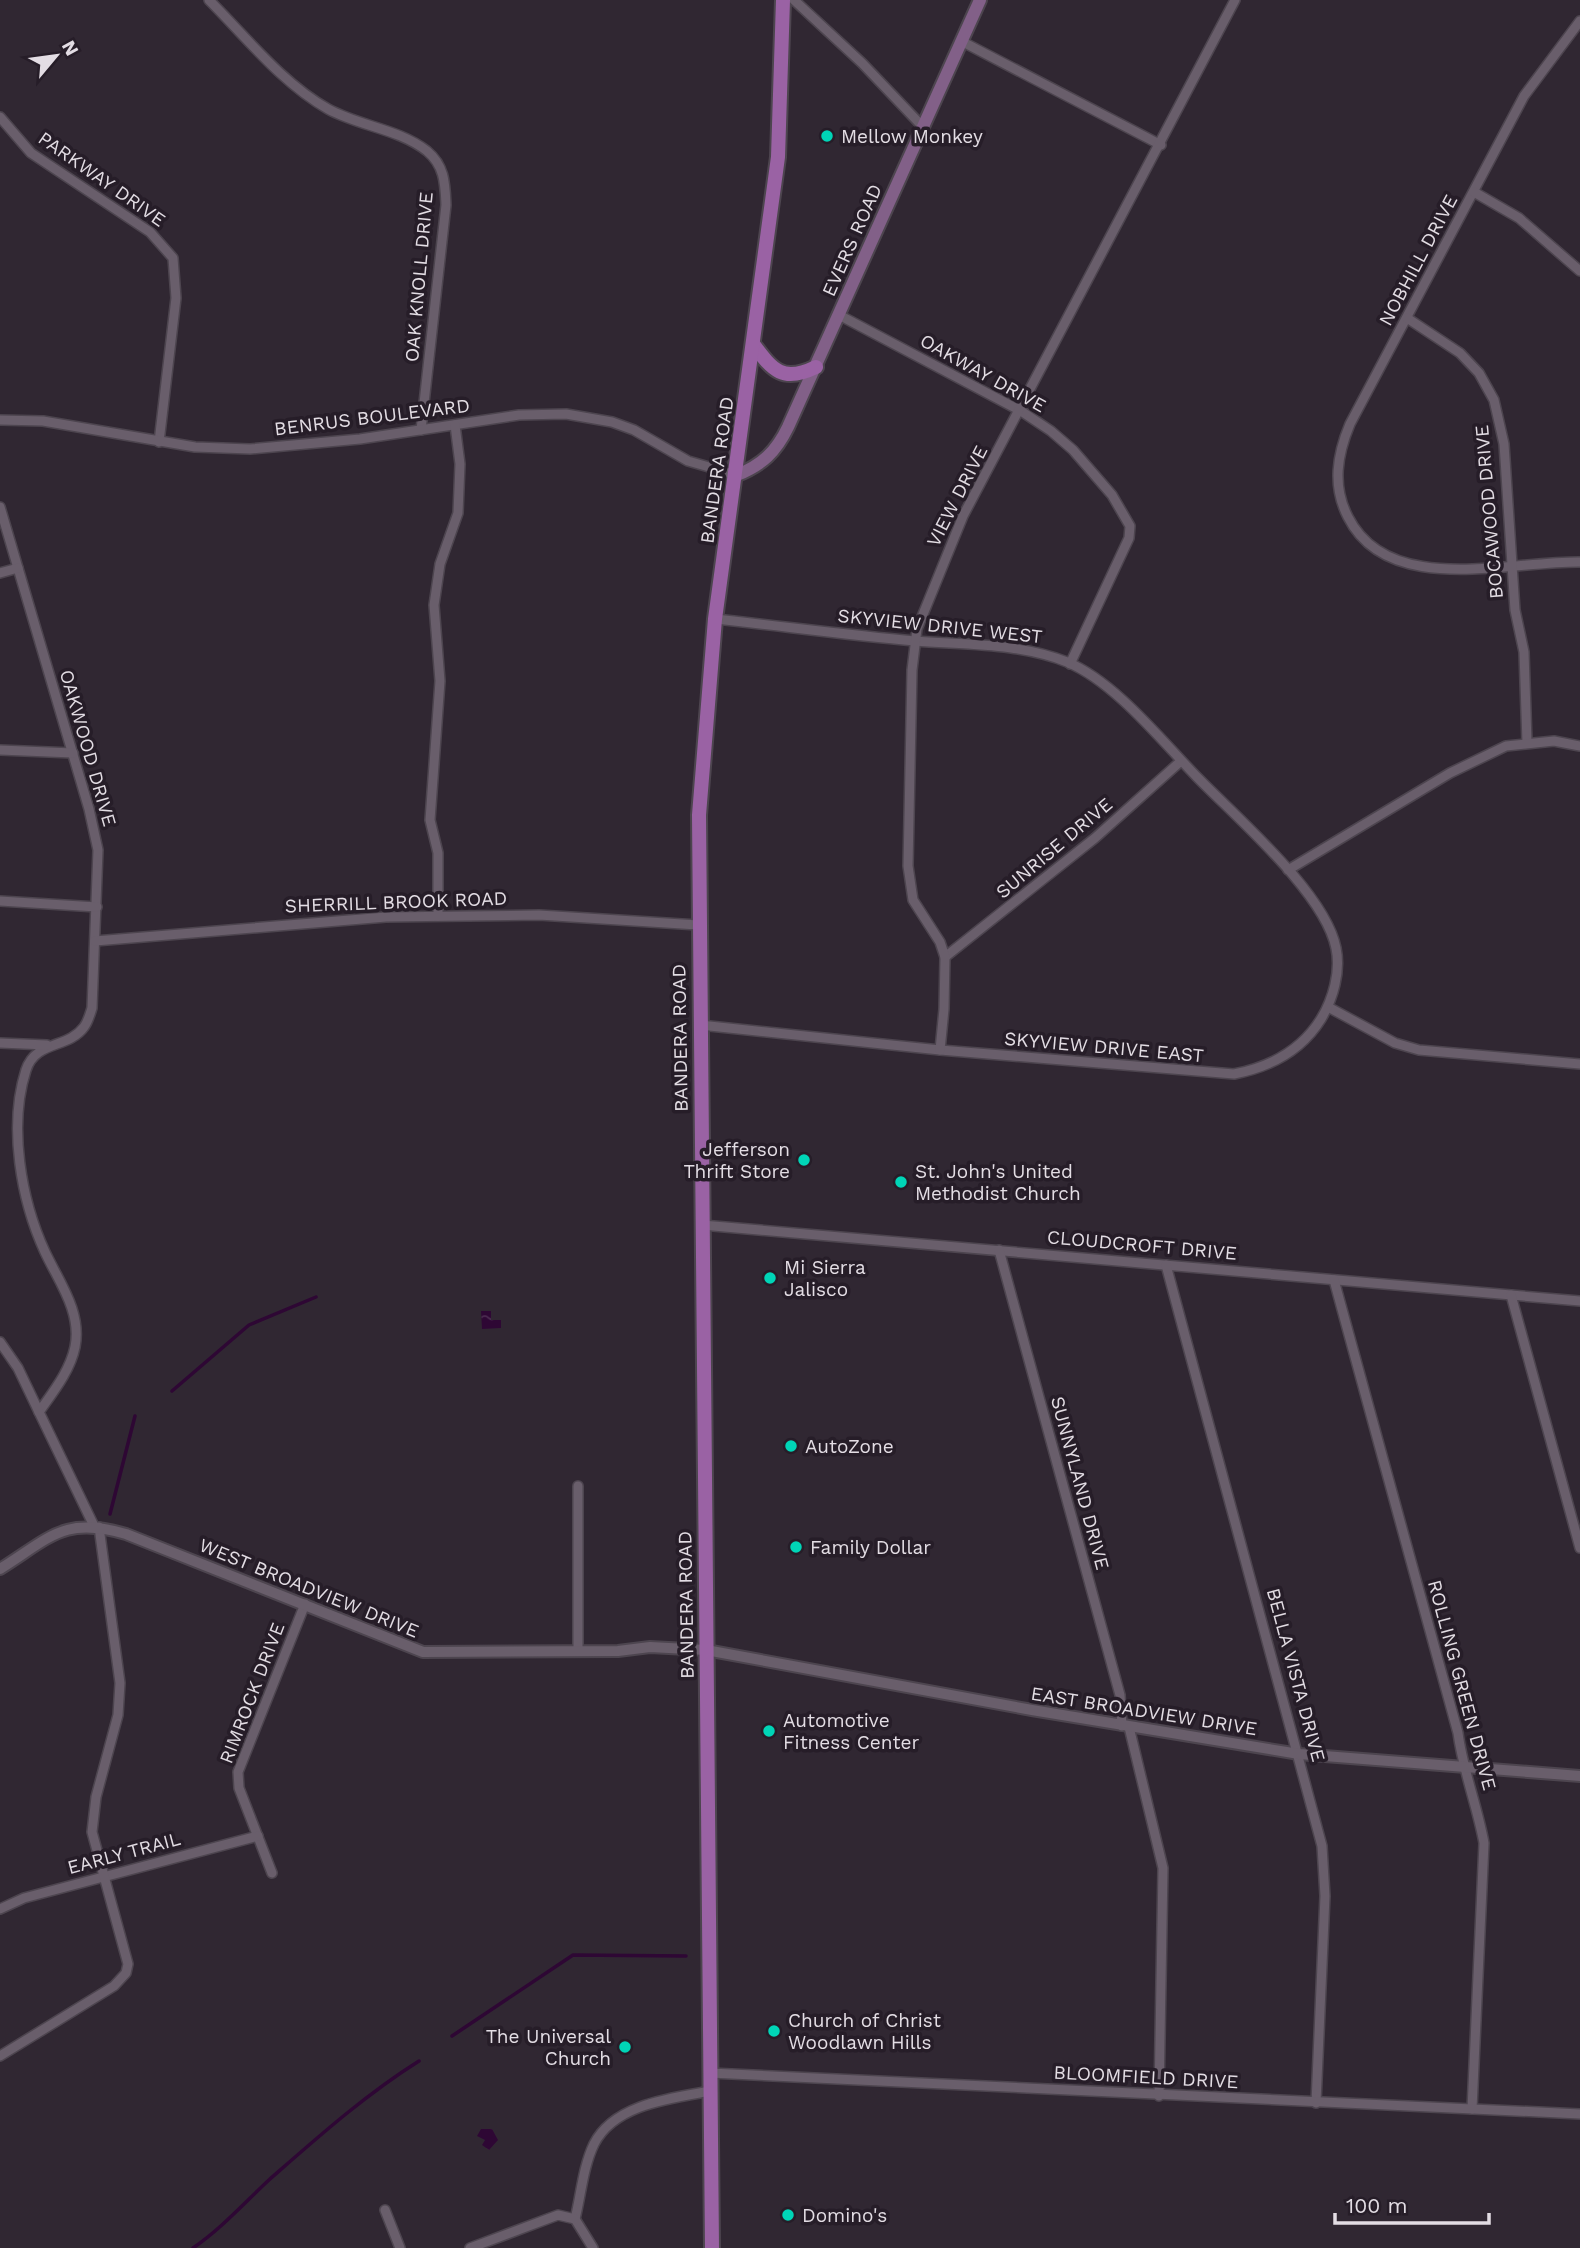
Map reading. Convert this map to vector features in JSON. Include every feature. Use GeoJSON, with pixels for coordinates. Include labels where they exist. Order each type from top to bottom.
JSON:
{"type":"FeatureCollection","features":[{"type":"Feature","properties":{"kind":"main road","name":"BANDERA ROAD"},"geometry":{"type":"LineString","coordinates":[[712,2248],[698,925],[703,742],[715,619],[737,475],[778,157],[783,0]]}},
{"type":"Feature","properties":{"kind":"main road","name":"EVERS ROAD"},"geometry":{"type":"LineString","coordinates":[[737,475],[755,468],[772,454],[788,427],[979,0]]}},
{"type":"Feature","properties":{"kind":"main road"},"geometry":{"type":"LineString","coordinates":[[753,344],[766,362],[788,376],[816,367]]}},
{"type":"Feature","properties":{"kind":"street","name":"OAK KNOLL DRIVE"},"geometry":{"type":"LineString","coordinates":[[209,0],[282,73],[312,98],[348,119],[407,139],[426,150],[440,167],[445,180],[446,205],[421,430]]}},
{"type":"Feature","properties":{"kind":"street"},"geometry":{"type":"LineString","coordinates":[[794,0],[862,63],[923,127]]}},
{"type":"Feature","properties":{"kind":"street","name":"VIEW DRIVE"},"geometry":{"type":"LineString","coordinates":[[940,1050],[945,957],[940,942],[918,911],[909,883],[914,641],[930,591],[963,516],[1021,411],[1235,0]]}},
{"type":"Feature","properties":{"kind":"street","name":"NOBHILL DRIVE"},"geometry":{"type":"LineString","coordinates":[[1513,565],[1415,567],[1379,552],[1355,529],[1342,502],[1338,483],[1343,441],[1535,79],[1580,21]]}},
{"type":"Feature","properties":{"kind":"street"},"geometry":{"type":"LineString","coordinates":[[961,41],[1161,145]]}},
{"type":"Feature","properties":{"kind":"street","name":"PARKWAY DRIVE"},"geometry":{"type":"LineString","coordinates":[[0,117],[31,153],[150,232],[173,258],[176,298],[159,442]]}},
{"type":"Feature","properties":{"kind":"street"},"geometry":{"type":"LineString","coordinates":[[1474,192],[1519,218],[1580,271]]}},
{"type":"Feature","properties":{"kind":"street","name":"OAKWAY DRIVE"},"geometry":{"type":"LineString","coordinates":[[839,316],[1021,411],[1073,450],[1112,495],[1129,526],[1129,538],[1069,664]]}},
{"type":"Feature","properties":{"kind":"street","name":"BOCAWOOD DRIVE"},"geometry":{"type":"LineString","coordinates":[[1406,318],[1460,352],[1479,373],[1494,400],[1504,444],[1515,610],[1524,652],[1527,743]]}},
{"type":"Feature","properties":{"kind":"street","name":"BENRUS BOULEVARD"},"geometry":{"type":"LineString","coordinates":[[0,420],[43,421],[195,447],[250,449],[542,413],[589,417],[634,430],[701,467],[737,475]]}},
{"type":"Feature","properties":{"kind":"street"},"geometry":{"type":"LineString","coordinates":[[438,916],[438,853],[430,820],[440,681],[434,605],[440,564],[458,513],[460,464],[455,425]]}},
{"type":"Feature","properties":{"kind":"street","name":"OAKWOOD DRIVE"},"geometry":{"type":"LineString","coordinates":[[0,507],[96,836],[97,907],[92,1008],[84,1027],[71,1038],[49,1045],[33,1057],[26,1070],[19,1132],[21,1162],[32,1219],[71,1305],[76,1329],[75,1346],[67,1369],[39,1412]]}},
{"type":"Feature","properties":{"kind":"street"},"geometry":{"type":"LineString","coordinates":[[1513,565],[1580,562]]}},
{"type":"Feature","properties":{"kind":"street"},"geometry":{"type":"LineString","coordinates":[[0,573],[18,568]]}},
{"type":"Feature","properties":{"kind":"street","name":"SKYVIEW DRIVE WEST"},"geometry":{"type":"LineString","coordinates":[[715,619],[914,641],[986,646],[1038,654],[1069,664],[1094,677],[1115,696],[1288,870]]}},
{"type":"Feature","properties":{"kind":"street"},"geometry":{"type":"LineString","coordinates":[[1288,870],[1450,773],[1506,746],[1554,741],[1580,746]]}},
{"type":"Feature","properties":{"kind":"street"},"geometry":{"type":"LineString","coordinates":[[0,750],[73,753]]}},
{"type":"Feature","properties":{"kind":"street","name":"SUNRISE DRIVE"},"geometry":{"type":"LineString","coordinates":[[945,957],[1095,838],[1181,761]]}},
{"type":"Feature","properties":{"kind":"street","name":"SKYVIEW DRIVE EAST"},"geometry":{"type":"LineString","coordinates":[[700,1025],[940,1050],[1234,1074],[1262,1067],[1299,1046],[1328,1007],[1337,969],[1332,935],[1324,917],[1288,870]]}},
{"type":"Feature","properties":{"kind":"street"},"geometry":{"type":"LineString","coordinates":[[0,901],[97,907]]}},
{"type":"Feature","properties":{"kind":"street","name":"SHERRILL BROOK ROAD"},"geometry":{"type":"LineString","coordinates":[[95,941],[350,918],[539,915],[698,925]]}},
{"type":"Feature","properties":{"kind":"street"},"geometry":{"type":"LineString","coordinates":[[1328,1007],[1395,1043],[1419,1050],[1580,1064]]}},
{"type":"Feature","properties":{"kind":"street"},"geometry":{"type":"LineString","coordinates":[[0,1043],[49,1045]]}},
{"type":"Feature","properties":{"kind":"street","name":"CLOUDCROFT DRIVE"},"geometry":{"type":"LineString","coordinates":[[702,1225],[1580,1301]]}},
{"type":"Feature","properties":{"kind":"street","name":"SUNNYLAND DRIVE"},"geometry":{"type":"LineString","coordinates":[[999,1250],[1120,1695],[1125,1727],[1163,1868],[1159,2096]]}},
{"type":"Feature","properties":{"kind":"street","name":"BELLA VISTA DRIVE"},"geometry":{"type":"LineString","coordinates":[[1166,1265],[1322,1846],[1325,1896],[1316,2103]]}},
{"type":"Feature","properties":{"kind":"street","name":"ROLLING GREEN DRIVE"},"geometry":{"type":"LineString","coordinates":[[1334,1280],[1458,1733],[1462,1765],[1477,1806],[1485,1863],[1472,2109]]}},
{"type":"Feature","properties":{"kind":"street"},"geometry":{"type":"LineString","coordinates":[[1511,1295],[1580,1548]]}},
{"type":"Feature","properties":{"kind":"street"},"geometry":{"type":"LineString","coordinates":[[0,1342],[18,1368],[96,1527],[120,1683],[118,1715],[92,1820],[94,1843],[127,1954],[125,1973],[114,1986],[0,2056]]}},
{"type":"Feature","properties":{"kind":"street"},"geometry":{"type":"LineString","coordinates":[[578,1486],[579,1651]]}},
{"type":"Feature","properties":{"kind":"street","name":"WEST BROADVIEW DRIVE"},"geometry":{"type":"LineString","coordinates":[[0,1569],[64,1530],[74,1526],[96,1527],[126,1534],[423,1652],[579,1651],[649,1647],[706,1650]]}},
{"type":"Feature","properties":{"kind":"street","name":"RIMROCK DRIVE"},"geometry":{"type":"LineString","coordinates":[[272,1873],[239,1788],[238,1772],[305,1604]]}},
{"type":"Feature","properties":{"kind":"street","name":"EAST BROADVIEW DRIVE"},"geometry":{"type":"LineString","coordinates":[[706,1650],[1125,1727],[1299,1754],[1580,1776]]}},
{"type":"Feature","properties":{"kind":"street","name":"EARLY TRAIL"},"geometry":{"type":"LineString","coordinates":[[0,1909],[24,1898],[258,1836]]}},
{"type":"Feature","properties":{"kind":"street","name":"BLOOMFIELD DRIVE"},"geometry":{"type":"LineString","coordinates":[[710,2073],[909,2080],[1159,2096],[1580,2114]]}},
{"type":"Feature","properties":{"kind":"street"},"geometry":{"type":"LineString","coordinates":[[575,2219],[593,2146],[608,2127],[647,2104],[710,2091]]}},
{"type":"Feature","properties":{"kind":"street"},"geometry":{"type":"LineString","coordinates":[[385,2210],[400,2248]]}},
{"type":"Feature","properties":{"kind":"street"},"geometry":{"type":"LineString","coordinates":[[470,2248],[558,2215],[575,2219],[593,2248]]}},
{"type":"Feature","properties":{"kind":"water"},"geometry":{"type":"Polygon","coordinates":[[[481,1311],[491,1311],[491,1320],[501,1320],[501,1328],[482,1329],[481,1311]]]}},
{"type":"Feature","properties":{"kind":"water"},"geometry":{"type":"Polygon","coordinates":[[[481,2129],[492,2129],[498,2140],[489,2150],[482,2145],[485,2140],[477,2136],[481,2129]]]}},
{"type":"Feature","properties":{"kind":"waterway"},"geometry":{"type":"LineString","coordinates":[[172,1391],[249,1325],[316,1297]]}},
{"type":"Feature","properties":{"kind":"waterway"},"geometry":{"type":"LineString","coordinates":[[110,1514],[135,1416]]}},
{"type":"Feature","properties":{"kind":"waterway"},"geometry":{"type":"LineString","coordinates":[[452,2036],[573,1955],[686,1956]]}},
{"type":"Feature","properties":{"kind":"waterway"},"geometry":{"type":"LineString","coordinates":[[193,2248],[342,2117],[419,2061]]}},
{"type":"Feature","properties":{"kind":"place","name":"Mellow Monkey"},"geometry":{"type":"Point","coordinates":[827,136]}},
{"type":"Feature","properties":{"kind":"place","name":"Jefferson Thrift Store"},"geometry":{"type":"Point","coordinates":[804,1160]}},
{"type":"Feature","properties":{"kind":"place","name":"St. John's United Methodist Church"},"geometry":{"type":"Point","coordinates":[901,1182]}},
{"type":"Feature","properties":{"kind":"place","name":"Mi Sierra Jalisco"},"geometry":{"type":"Point","coordinates":[770,1278]}},
{"type":"Feature","properties":{"kind":"place","name":"AutoZone"},"geometry":{"type":"Point","coordinates":[791,1446]}},
{"type":"Feature","properties":{"kind":"place","name":"Family Dollar"},"geometry":{"type":"Point","coordinates":[796,1547]}},
{"type":"Feature","properties":{"kind":"place","name":"Automotive Fitness Center"},"geometry":{"type":"Point","coordinates":[769,1731]}},
{"type":"Feature","properties":{"kind":"place","name":"Church of Christ Woodlawn Hills"},"geometry":{"type":"Point","coordinates":[774,2031]}},
{"type":"Feature","properties":{"kind":"place","name":"The Universal Church"},"geometry":{"type":"Point","coordinates":[625,2047]}},
{"type":"Feature","properties":{"kind":"place","name":"Domino's"},"geometry":{"type":"Point","coordinates":[788,2215]}}]}
